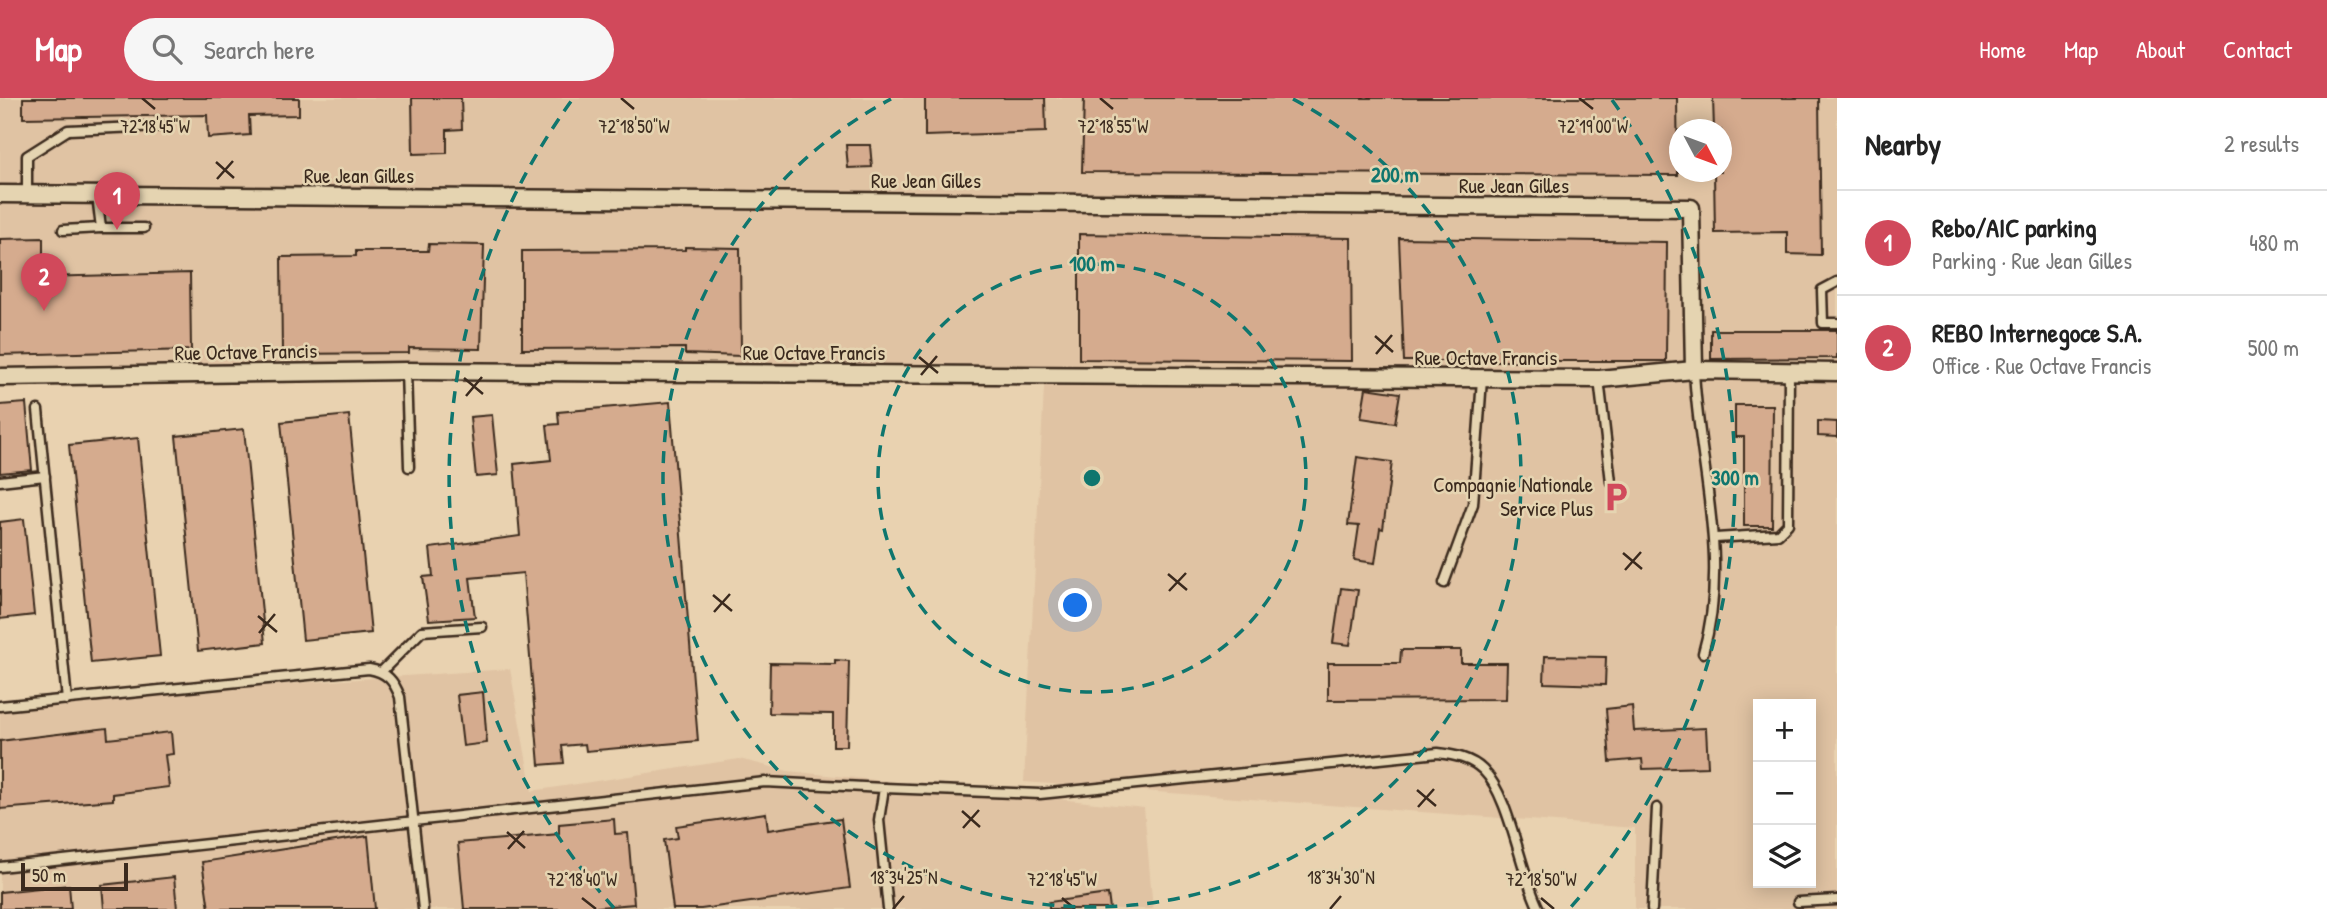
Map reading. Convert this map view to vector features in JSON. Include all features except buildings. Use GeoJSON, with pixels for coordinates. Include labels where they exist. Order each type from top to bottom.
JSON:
{"type":"FeatureCollection","features":[{"type":"Feature","properties":{"kind":"street","name":"Rue Jean Gilles"},"geometry":{"type":"LineString","coordinates":[[0,194],[1690,208],[1694,370]]}},
{"type":"Feature","properties":{"kind":"street","name":"Rue Octave Francis"},"geometry":{"type":"LineString","coordinates":[[0,377],[406,371],[1599,379],[1694,370],[1837,372]]}},
{"type":"Feature","properties":{"kind":"lane"},"geometry":{"type":"LineString","coordinates":[[27,194],[27,156],[68,130],[162,126]]}},
{"type":"Feature","properties":{"kind":"lane"},"geometry":{"type":"LineString","coordinates":[[97,195],[101,228]]}},
{"type":"Feature","properties":{"kind":"lane"},"geometry":{"type":"LineString","coordinates":[[63,230],[144,228]]}},
{"type":"Feature","properties":{"kind":"lane"},"geometry":{"type":"LineString","coordinates":[[1837,282],[1822,290],[1823,323],[1837,323]]}},
{"type":"Feature","properties":{"kind":"lane"},"geometry":{"type":"LineString","coordinates":[[1694,370],[1695,405],[1716,538],[1708,634],[1703,653]]}},
{"type":"Feature","properties":{"kind":"lane"},"geometry":{"type":"LineString","coordinates":[[406,371],[409,467]]}},
{"type":"Feature","properties":{"kind":"lane"},"geometry":{"type":"LineString","coordinates":[[1716,538],[1778,534],[1788,524],[1789,371]]}},
{"type":"Feature","properties":{"kind":"lane"},"geometry":{"type":"LineString","coordinates":[[1444,583],[1473,504],[1482,379]]}},
{"type":"Feature","properties":{"kind":"lane"},"geometry":{"type":"LineString","coordinates":[[1599,379],[1611,482]]}},
{"type":"Feature","properties":{"kind":"lane"},"geometry":{"type":"LineString","coordinates":[[38,410],[67,700]]}},
{"type":"Feature","properties":{"kind":"lane"},"geometry":{"type":"LineString","coordinates":[[0,481],[45,476]]}},
{"type":"Feature","properties":{"kind":"lane"},"geometry":{"type":"LineString","coordinates":[[382,671],[422,631],[482,627]]}},
{"type":"Feature","properties":{"kind":"lane"},"geometry":{"type":"LineString","coordinates":[[0,706],[369,669],[382,671],[395,683],[400,697],[423,909]]}},
{"type":"Feature","properties":{"kind":"lane"},"geometry":{"type":"LineString","coordinates":[[0,867],[765,782],[1040,794],[1425,755],[1455,755],[1481,768],[1493,780],[1523,873],[1539,909]]}},
{"type":"Feature","properties":{"kind":"lane"},"geometry":{"type":"LineString","coordinates":[[884,788],[879,820],[888,909]]}},
{"type":"Feature","properties":{"kind":"lane"},"geometry":{"type":"LineString","coordinates":[[1652,909],[1657,808]]}},
{"type":"Feature","properties":{"kind":"lane"},"geometry":{"type":"LineString","coordinates":[[1798,902],[1837,900]]}},
{"type":"Feature","properties":{"kind":"shaded area"},"geometry":{"type":"Polygon","coordinates":[[[0,98],[1837,98],[1837,909],[1635,909],[1635,828],[1024,782],[1045,368],[0,368],[0,98]]]}},
{"type":"Feature","properties":{"kind":"shaded area"},"geometry":{"type":"Polygon","coordinates":[[[510,669],[532,791],[739,759],[788,771],[1144,808],[1153,909],[0,909],[0,703],[510,669]]]}},
{"type":"Feature","properties":{"kind":"place","name":"Rebo/AIC parking"},"geometry":{"type":"Point","coordinates":[117,230]}},
{"type":"Feature","properties":{"kind":"place","name":"REBO Internegoce S.A."},"geometry":{"type":"Point","coordinates":[44,311]}},
{"type":"Feature","properties":{"kind":"place","name":"Compagnie Nationale Service Plus"},"geometry":{"type":"Point","coordinates":[1616,497]}}]}
